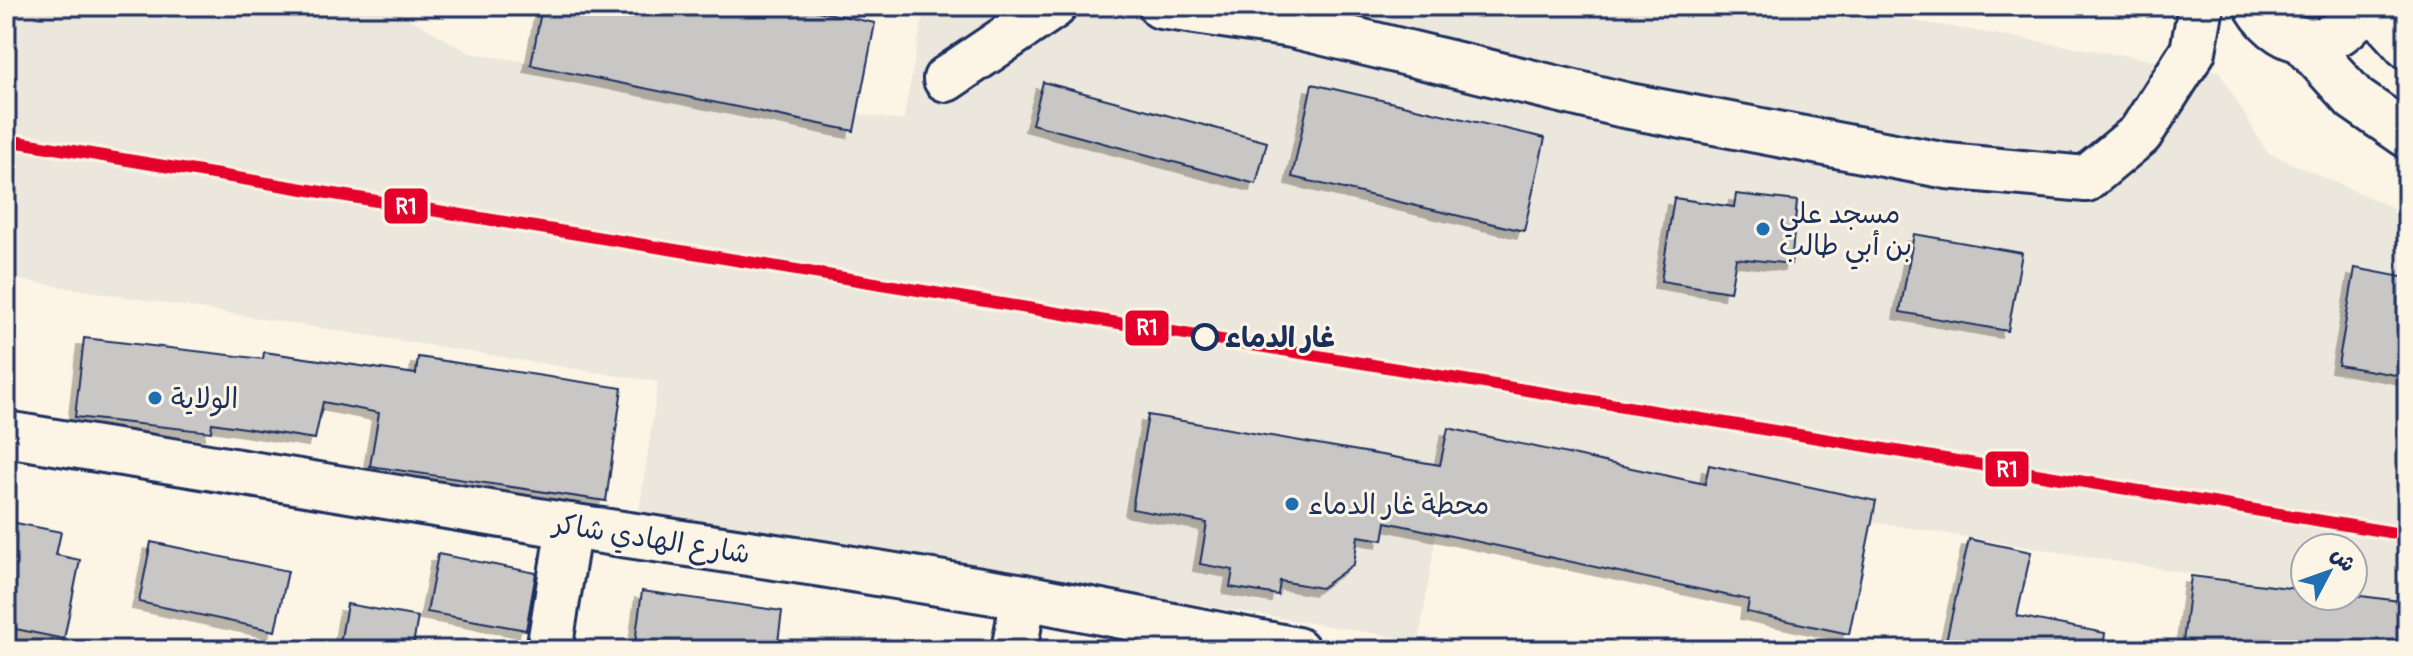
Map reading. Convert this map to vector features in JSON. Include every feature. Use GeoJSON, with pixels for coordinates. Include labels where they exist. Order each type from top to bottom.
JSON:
{"type":"FeatureCollection","features":[{"type":"Feature","properties":{"kind":"street"},"geometry":{"type":"LineString","coordinates":[[946,79],[1054,6]]}},
{"type":"Feature","properties":{"kind":"street"},"geometry":{"type":"LineString","coordinates":[[1161,6],[1292,25],[1624,105],[1932,163],[2086,179],[2140,134],[2193,51],[2201,6]]}},
{"type":"Feature","properties":{"kind":"street"},"geometry":{"type":"LineString","coordinates":[[2257,6],[2266,21],[2282,34],[2302,40],[2322,40],[2341,32],[2356,19],[2363,6]]}},
{"type":"Feature","properties":{"kind":"street"},"geometry":{"type":"LineString","coordinates":[[2371,6],[2407,46]]}},
{"type":"Feature","properties":{"kind":"street"},"geometry":{"type":"LineString","coordinates":[[2302,40],[2355,99],[2407,135]]}},
{"type":"Feature","properties":{"kind":"street","name":"شارع الهادي شاكر"},"geometry":{"type":"LineString","coordinates":[[6,434],[1024,597],[1297,650]]}},
{"type":"Feature","properties":{"kind":"street"},"geometry":{"type":"LineString","coordinates":[[549,650],[569,526]]}},
{"type":"Feature","properties":{"kind":"street"},"geometry":{"type":"LineString","coordinates":[[1014,650],[1024,597]]}},
{"type":"Feature","properties":{"kind":"shaded area"},"geometry":{"type":"Polygon","coordinates":[[[6,6],[387,6],[470,53],[903,121],[925,6],[1823,6],[2219,71],[2267,152],[2407,214],[2407,607],[2369,599],[2369,532],[2289,532],[2289,589],[1449,453],[1419,641],[639,512],[658,382],[6,278],[6,6]]]}},
{"type":"Feature","properties":{"kind":"building"},"geometry":{"type":"Polygon","coordinates":[[[542,6],[794,6],[875,23],[854,131],[531,65],[542,6]]]}},
{"type":"Feature","properties":{"kind":"building"},"geometry":{"type":"Polygon","coordinates":[[[1043,82],[1267,142],[1256,184],[1032,124],[1043,82]]]}},
{"type":"Feature","properties":{"kind":"building"},"geometry":{"type":"Polygon","coordinates":[[[1312,84],[1545,138],[1524,231],[1292,177],[1312,84]]]}},
{"type":"Feature","properties":{"kind":"building"},"geometry":{"type":"Polygon","coordinates":[[[1736,194],[1797,201],[1791,264],[1736,258],[1730,292],[1661,281],[1674,198],[1734,207],[1736,194]]]}},
{"type":"Feature","properties":{"kind":"building"},"geometry":{"type":"Polygon","coordinates":[[[1914,234],[2022,253],[2008,331],[1900,312],[1914,234]]]}},
{"type":"Feature","properties":{"kind":"building"},"geometry":{"type":"Polygon","coordinates":[[[2355,268],[2407,278],[2407,377],[2338,365],[2355,268]]]}},
{"type":"Feature","properties":{"kind":"building"},"geometry":{"type":"Polygon","coordinates":[[[84,338],[263,359],[264,352],[416,374],[418,357],[622,388],[606,501],[370,466],[379,413],[323,402],[315,439],[212,423],[211,432],[75,417],[84,338]]]}},
{"type":"Feature","properties":{"kind":"building"},"geometry":{"type":"Polygon","coordinates":[[[1148,415],[1440,465],[1448,428],[1705,484],[1709,465],[1876,501],[1849,634],[1747,612],[1749,600],[1386,522],[1383,540],[1358,536],[1354,564],[1321,588],[1280,581],[1278,595],[1230,587],[1233,570],[1200,564],[1207,523],[1132,509],[1148,415]]]}},
{"type":"Feature","properties":{"kind":"building"},"geometry":{"type":"Polygon","coordinates":[[[6,521],[61,532],[56,555],[80,560],[64,639],[6,627],[6,521]]]}},
{"type":"Feature","properties":{"kind":"building"},"geometry":{"type":"Polygon","coordinates":[[[1969,539],[2031,552],[2017,616],[2105,633],[2103,650],[1944,650],[1969,539]]]}},
{"type":"Feature","properties":{"kind":"building"},"geometry":{"type":"Polygon","coordinates":[[[151,542],[288,571],[275,631],[139,602],[151,542]]]}},
{"type":"Feature","properties":{"kind":"building"},"geometry":{"type":"Polygon","coordinates":[[[438,554],[536,573],[526,630],[427,612],[438,554]]]}},
{"type":"Feature","properties":{"kind":"building"},"geometry":{"type":"Polygon","coordinates":[[[2191,576],[2289,588],[2289,612],[2369,612],[2369,597],[2407,602],[2407,650],[2182,650],[2191,576]]]}},
{"type":"Feature","properties":{"kind":"building"},"geometry":{"type":"Polygon","coordinates":[[[642,591],[782,611],[777,650],[634,650],[642,591]]]}},
{"type":"Feature","properties":{"kind":"building"},"geometry":{"type":"Polygon","coordinates":[[[347,604],[418,617],[412,650],[339,650],[347,604]]]}},
{"type":"Feature","properties":{"kind":"railway"},"geometry":{"type":"LineString","coordinates":[[6,140],[1296,352]]}},
{"type":"Feature","properties":{"kind":"transit line","name":"R1"},"geometry":{"type":"LineString","coordinates":[[6,140],[2407,535]]}},
{"type":"Feature","properties":{"kind":"place","name":"مسجد علي بن أبي طالب"},"geometry":{"type":"Point","coordinates":[1763,229]}},
{"type":"Feature","properties":{"kind":"place","name":"غار الدماء"},"geometry":{"type":"Point","coordinates":[1205,337]}},
{"type":"Feature","properties":{"kind":"place","name":"الولاية"},"geometry":{"type":"Point","coordinates":[155,398]}},
{"type":"Feature","properties":{"kind":"place","name":"محطة غار الدماء"},"geometry":{"type":"Point","coordinates":[1292,504]}}]}
